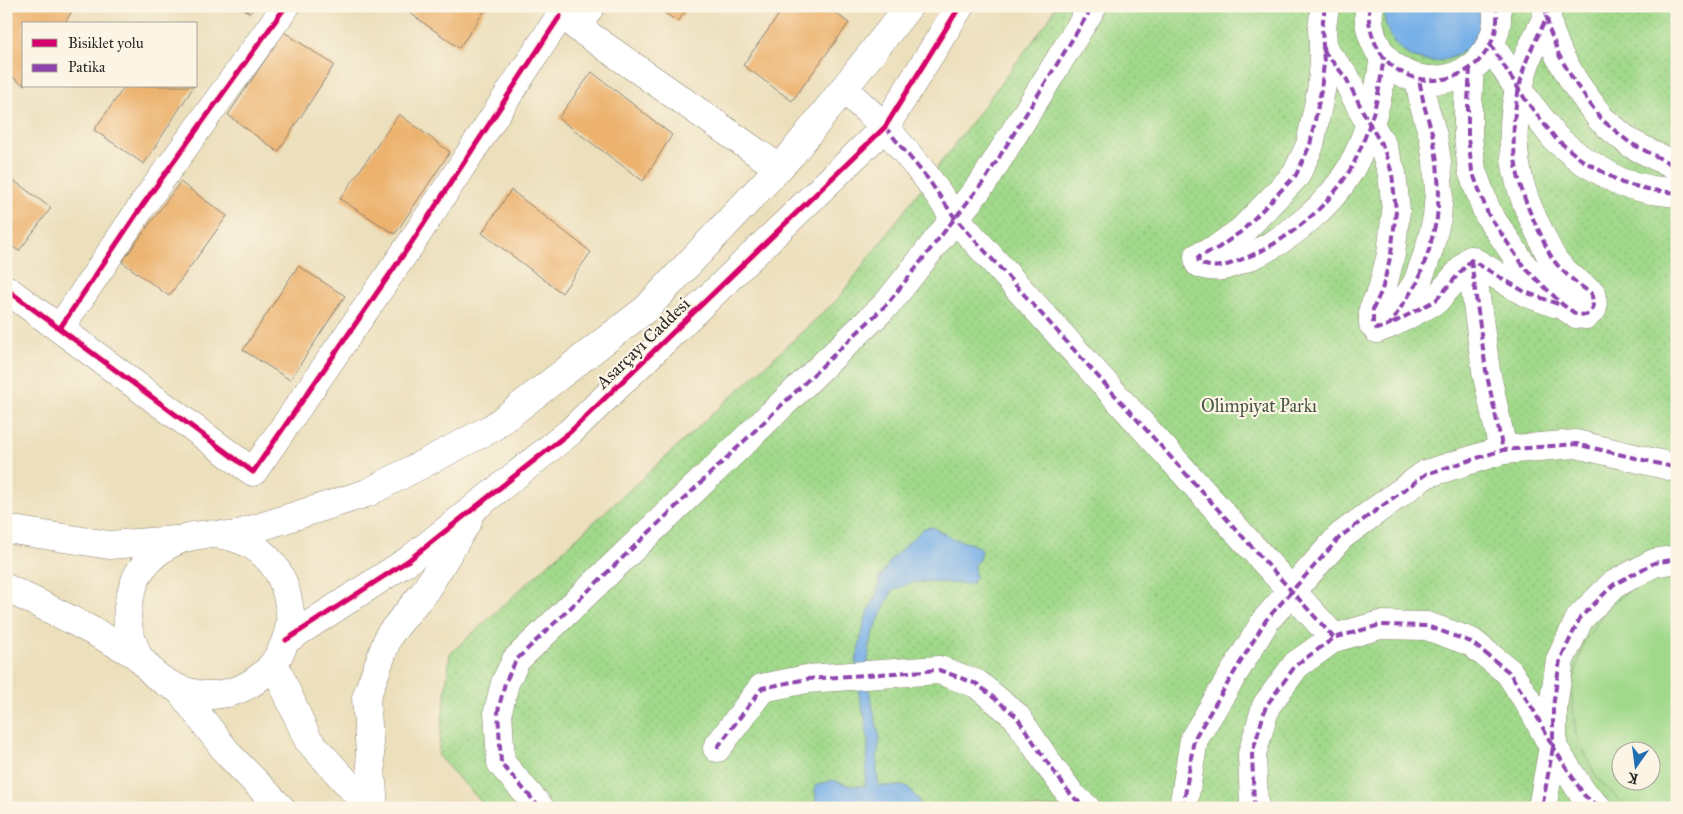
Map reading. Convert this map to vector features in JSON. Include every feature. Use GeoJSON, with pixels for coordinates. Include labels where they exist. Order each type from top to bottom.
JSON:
{"type":"FeatureCollection","features":[{"type":"Feature","properties":{"kind":"street"},"geometry":{"type":"LineString","coordinates":[[60,328],[144,203],[286,6]]}},
{"type":"Feature","properties":{"kind":"street","name":"Asarçayı Caddesi"},"geometry":{"type":"LineString","coordinates":[[232,536],[367,494],[492,428],[646,309],[792,154],[909,6]]}},
{"type":"Feature","properties":{"kind":"street","name":"Asarçayı Caddesi"},"geometry":{"type":"LineString","coordinates":[[280,652],[409,560],[570,432],[885,127],[960,6]]}},
{"type":"Feature","properties":{"kind":"street"},"geometry":{"type":"LineString","coordinates":[[540,808],[500,763],[498,711],[505,683],[516,660],[888,303],[985,180],[1093,6]]}},
{"type":"Feature","properties":{"kind":"street"},"geometry":{"type":"LineString","coordinates":[[1325,6],[1322,28],[1324,63],[1321,92],[1310,145],[1296,175],[1242,230],[1218,248],[1198,257],[1199,263],[1212,268],[1230,264],[1261,251],[1284,238],[1328,199],[1350,170],[1369,123],[1376,105],[1384,57]]}},
{"type":"Feature","properties":{"kind":"street"},"geometry":{"type":"LineString","coordinates":[[1370,6],[1370,30],[1377,48],[1390,64],[1406,75],[1426,80],[1446,80],[1466,72],[1483,57],[1494,37],[1498,16],[1496,6]]}},
{"type":"Feature","properties":{"kind":"street"},"geometry":{"type":"LineString","coordinates":[[1471,260],[1525,292],[1563,306],[1576,314],[1586,315],[1593,308],[1592,294],[1579,286],[1554,261],[1528,211],[1515,168],[1512,130],[1519,90],[1525,67],[1546,11]]}},
{"type":"Feature","properties":{"kind":"street"},"geometry":{"type":"LineString","coordinates":[[1546,11],[1549,29],[1559,55],[1575,83],[1601,119],[1630,143],[1677,166]]}},
{"type":"Feature","properties":{"kind":"street"},"geometry":{"type":"LineString","coordinates":[[6,289],[253,472],[569,14],[779,168]]}},
{"type":"Feature","properties":{"kind":"street"},"geometry":{"type":"LineString","coordinates":[[1490,44],[1519,90],[1556,139],[1582,160],[1622,183],[1652,190],[1677,193]]}},
{"type":"Feature","properties":{"kind":"street"},"geometry":{"type":"LineString","coordinates":[[1324,50],[1346,78],[1383,147],[1392,173],[1396,211],[1391,254],[1382,290],[1373,309],[1373,324],[1377,329],[1436,300],[1471,260]]}},
{"type":"Feature","properties":{"kind":"street"},"geometry":{"type":"LineString","coordinates":[[1470,68],[1468,137],[1472,171],[1488,214],[1524,267],[1563,306]]}},
{"type":"Feature","properties":{"kind":"street"},"geometry":{"type":"LineString","coordinates":[[1390,324],[1417,283],[1436,218],[1439,192],[1433,136],[1419,78]]}},
{"type":"Feature","properties":{"kind":"street"},"geometry":{"type":"LineString","coordinates":[[844,89],[885,127],[928,180],[955,218],[1334,638]]}},
{"type":"Feature","properties":{"kind":"street"},"geometry":{"type":"LineString","coordinates":[[1471,260],[1486,371],[1503,450]]}},
{"type":"Feature","properties":{"kind":"street"},"geometry":{"type":"LineString","coordinates":[[1183,808],[1194,739],[1266,620],[1342,536],[1426,474],[1503,450],[1576,444],[1677,468]]}},
{"type":"Feature","properties":{"kind":"street"},"geometry":{"type":"LineString","coordinates":[[374,808],[366,698],[389,635],[425,591],[479,504]]}},
{"type":"Feature","properties":{"kind":"street"},"geometry":{"type":"LineString","coordinates":[[6,529],[109,545],[177,540],[204,533],[232,536],[255,548],[274,566],[286,589],[290,614],[280,652],[256,682],[232,693],[206,696],[180,691],[156,677],[138,656],[55,611],[6,588]]}},
{"type":"Feature","properties":{"kind":"street"},"geometry":{"type":"LineString","coordinates":[[138,656],[129,630],[128,602],[137,576],[154,554],[177,540]]}},
{"type":"Feature","properties":{"kind":"street"},"geometry":{"type":"LineString","coordinates":[[1542,808],[1553,747],[1553,707],[1560,660],[1580,618],[1613,585],[1654,563],[1677,559]]}},
{"type":"Feature","properties":{"kind":"street"},"geometry":{"type":"LineString","coordinates":[[1256,808],[1254,804],[1252,754],[1266,706],[1296,665],[1334,638],[1380,625],[1427,626],[1472,642],[1509,672],[1534,711],[1553,747],[1584,794],[1598,808]]}},
{"type":"Feature","properties":{"kind":"street"},"geometry":{"type":"LineString","coordinates":[[280,652],[308,740],[370,808]]}},
{"type":"Feature","properties":{"kind":"street"},"geometry":{"type":"LineString","coordinates":[[717,748],[762,688],[807,679],[940,670],[977,684],[1016,716],[1072,796],[1086,808]]}},
{"type":"Feature","properties":{"kind":"street"},"geometry":{"type":"LineString","coordinates":[[180,691],[229,755],[281,808]]}},
{"type":"Feature","properties":{"kind":"green space","name":"Olimpiyat Parkı"},"geometry":{"type":"Polygon","coordinates":[[[1056,6],[1677,6],[1677,808],[487,808],[438,756],[450,654],[837,300],[1047,22],[1056,6]]]}},
{"type":"Feature","properties":{"kind":"green space"},"geometry":{"type":"Polygon","coordinates":[[[1677,570],[1677,808],[1628,808],[1611,792],[1660,792],[1660,742],[1610,742],[1610,791],[1596,777],[1576,735],[1571,689],[1583,644],[1609,605],[1647,578],[1677,570]]]}},
{"type":"Feature","properties":{"kind":"water"},"geometry":{"type":"Polygon","coordinates":[[[1385,6],[1482,6],[1480,25],[1473,41],[1461,52],[1446,59],[1430,61],[1414,58],[1400,48],[1386,27],[1385,6]]]}},
{"type":"Feature","properties":{"kind":"water"},"geometry":{"type":"Polygon","coordinates":[[[932,527],[954,539],[981,548],[979,560],[974,564],[975,577],[971,584],[918,582],[892,591],[869,645],[870,695],[880,739],[877,758],[879,786],[906,786],[919,800],[919,808],[816,808],[815,786],[832,780],[851,786],[865,786],[868,747],[866,723],[858,689],[856,661],[865,619],[877,592],[880,577],[892,558],[924,528],[932,527]]]}},
{"type":"Feature","properties":{"kind":"building"},"geometry":{"type":"Polygon","coordinates":[[[10,6],[75,6],[65,22],[22,22],[22,84],[6,73],[6,12],[10,6]]]}},
{"type":"Feature","properties":{"kind":"building"},"geometry":{"type":"Polygon","coordinates":[[[239,6],[254,6],[250,13],[239,6]]]}},
{"type":"Feature","properties":{"kind":"building"},"geometry":{"type":"Polygon","coordinates":[[[400,6],[488,6],[459,48],[400,6]]]}},
{"type":"Feature","properties":{"kind":"building"},"geometry":{"type":"Polygon","coordinates":[[[655,6],[689,6],[678,22],[655,6]]]}},
{"type":"Feature","properties":{"kind":"building"},"geometry":{"type":"Polygon","coordinates":[[[785,6],[826,6],[849,23],[792,101],[743,65],[785,6]]]}},
{"type":"Feature","properties":{"kind":"building"},"geometry":{"type":"Polygon","coordinates":[[[284,32],[334,65],[278,152],[228,115],[284,32]]]}},
{"type":"Feature","properties":{"kind":"building"},"geometry":{"type":"Polygon","coordinates":[[[592,72],[672,135],[643,181],[558,118],[592,72]]]}},
{"type":"Feature","properties":{"kind":"building"},"geometry":{"type":"Polygon","coordinates":[[[124,88],[193,88],[144,164],[94,130],[124,88]]]}},
{"type":"Feature","properties":{"kind":"building"},"geometry":{"type":"Polygon","coordinates":[[[399,114],[450,152],[395,234],[340,199],[399,114]]]}},
{"type":"Feature","properties":{"kind":"building"},"geometry":{"type":"Polygon","coordinates":[[[6,175],[51,208],[19,251],[6,242],[6,175]]]}},
{"type":"Feature","properties":{"kind":"building"},"geometry":{"type":"Polygon","coordinates":[[[180,182],[227,216],[169,296],[122,262],[180,182]]]}},
{"type":"Feature","properties":{"kind":"building"},"geometry":{"type":"Polygon","coordinates":[[[511,190],[591,252],[562,293],[482,233],[511,190]]]}},
{"type":"Feature","properties":{"kind":"building"},"geometry":{"type":"Polygon","coordinates":[[[298,266],[345,296],[290,380],[243,350],[298,266]]]}},
{"type":"Feature","properties":{"kind":"marked path"},"geometry":{"type":"LineString","coordinates":[[540,808],[501,763],[498,711],[505,683],[516,660],[888,303],[985,180],[1093,6]]}},
{"type":"Feature","properties":{"kind":"marked path"},"geometry":{"type":"LineString","coordinates":[[1325,6],[1322,28],[1324,63],[1321,91],[1310,145],[1296,175],[1242,231],[1218,248],[1198,257],[1199,263],[1224,266],[1264,249],[1293,231],[1331,196],[1350,170],[1371,121],[1377,100],[1384,57]]}},
{"type":"Feature","properties":{"kind":"marked path"},"geometry":{"type":"LineString","coordinates":[[1370,6],[1371,32],[1383,57],[1396,69],[1412,77],[1429,80],[1447,78],[1463,72],[1478,62],[1489,47],[1493,37],[1497,22],[1496,6]]}},
{"type":"Feature","properties":{"kind":"marked path"},"geometry":{"type":"LineString","coordinates":[[1545,6],[1549,29],[1559,55],[1575,83],[1601,119],[1630,143],[1677,167]]}},
{"type":"Feature","properties":{"kind":"marked path"},"geometry":{"type":"LineString","coordinates":[[1470,68],[1468,137],[1472,171],[1488,214],[1524,267],[1563,305],[1576,314],[1586,315],[1593,308],[1592,294],[1567,275],[1550,255],[1522,190],[1514,151],[1515,111],[1524,68],[1547,16]]}},
{"type":"Feature","properties":{"kind":"marked path"},"geometry":{"type":"LineString","coordinates":[[1490,44],[1527,102],[1556,139],[1582,160],[1622,183],[1652,190],[1677,193]]}},
{"type":"Feature","properties":{"kind":"marked path"},"geometry":{"type":"LineString","coordinates":[[1323,50],[1346,78],[1383,147],[1392,173],[1396,211],[1391,254],[1382,290],[1373,309],[1373,324],[1377,329],[1390,324],[1417,283],[1429,250],[1437,218],[1439,192],[1437,161],[1419,79]]}},
{"type":"Feature","properties":{"kind":"marked path"},"geometry":{"type":"LineString","coordinates":[[885,127],[928,179],[955,218],[1334,638]]}},
{"type":"Feature","properties":{"kind":"marked path"},"geometry":{"type":"LineString","coordinates":[[1471,260],[1486,371],[1503,450]]}},
{"type":"Feature","properties":{"kind":"marked path"},"geometry":{"type":"LineString","coordinates":[[1393,323],[1436,300],[1471,260],[1525,292],[1561,305]]}},
{"type":"Feature","properties":{"kind":"marked path"},"geometry":{"type":"LineString","coordinates":[[1183,808],[1194,739],[1266,620],[1341,536],[1426,474],[1503,450],[1576,444],[1677,468]]}},
{"type":"Feature","properties":{"kind":"marked path"},"geometry":{"type":"LineString","coordinates":[[1598,808],[1584,795],[1553,747],[1553,707],[1560,660],[1580,618],[1613,585],[1654,563],[1677,559]]}},
{"type":"Feature","properties":{"kind":"marked path"},"geometry":{"type":"LineString","coordinates":[[1256,808],[1254,804],[1252,754],[1266,706],[1296,665],[1334,638],[1380,625],[1427,626],[1471,642],[1509,672],[1534,711],[1553,747],[1542,808]]}},
{"type":"Feature","properties":{"kind":"marked path"},"geometry":{"type":"LineString","coordinates":[[717,748],[762,688],[807,679],[939,670],[977,684],[1016,716],[1072,796],[1086,808]]}},
{"type":"Feature","properties":{"kind":"cycle path"},"geometry":{"type":"LineString","coordinates":[[60,328],[144,203],[286,6]]}},
{"type":"Feature","properties":{"kind":"cycle path"},"geometry":{"type":"LineString","coordinates":[[286,640],[409,560],[570,432],[885,127],[960,6]]}},
{"type":"Feature","properties":{"kind":"cycle path"},"geometry":{"type":"LineString","coordinates":[[6,289],[253,472],[410,245],[560,16]]}}]}
